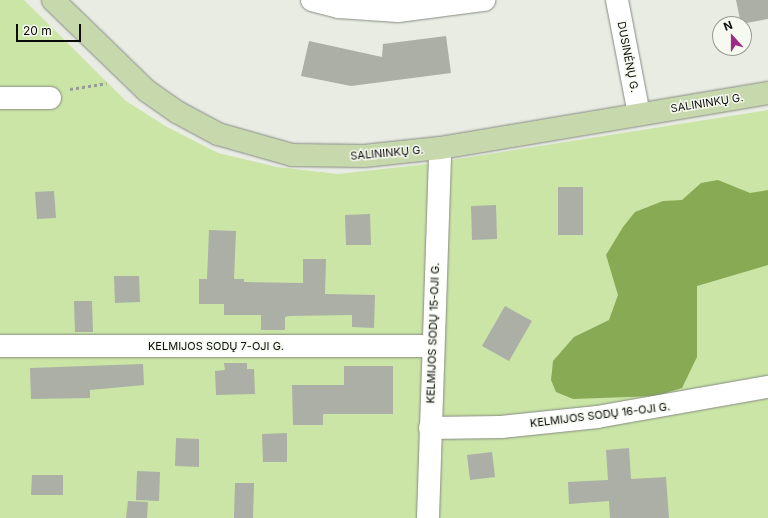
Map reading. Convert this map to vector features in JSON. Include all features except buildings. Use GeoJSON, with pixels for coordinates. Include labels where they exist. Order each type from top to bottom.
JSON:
{"type":"FeatureCollection","features":[{"type":"Feature","properties":{"kind":"main road","name":"SALININKŲ G."},"geometry":{"type":"LineString","coordinates":[[53,0],[127,72],[176,112],[218,134],[257,147],[322,157],[440,148],[768,93]]}},
{"type":"Feature","properties":{"kind":"street"},"geometry":{"type":"LineString","coordinates":[[312,0],[339,7],[398,11],[484,0]]}},
{"type":"Feature","properties":{"kind":"street","name":"DUSINĖNŲ G."},"geometry":{"type":"LineString","coordinates":[[617,0],[639,114]]}},
{"type":"Feature","properties":{"kind":"street"},"geometry":{"type":"LineString","coordinates":[[0,98],[50,98]]}},
{"type":"Feature","properties":{"kind":"street","name":"KELMIJOS SODŲ 15-OJI G."},"geometry":{"type":"LineString","coordinates":[[428,518],[432,346],[440,148]]}},
{"type":"Feature","properties":{"kind":"street","name":"KELMIJOS SODŲ 7-OJI G."},"geometry":{"type":"LineString","coordinates":[[0,346],[432,346]]}},
{"type":"Feature","properties":{"kind":"street","name":"KELMIJOS SODŲ 16-OJI G."},"geometry":{"type":"LineString","coordinates":[[430,428],[501,427],[597,417],[768,387]]}},
{"type":"Feature","properties":{"kind":"path"},"geometry":{"type":"LineString","coordinates":[[50,98],[84,85],[103,86],[127,72]]}},
{"type":"Feature","properties":{"kind":"shaded area"},"geometry":{"type":"Polygon","coordinates":[[[0,0],[24,0],[126,101],[167,127],[218,153],[277,167],[338,174],[419,165],[768,110],[768,518],[0,518],[0,0]]]}},
{"type":"Feature","properties":{"kind":"shaded area"},"geometry":{"type":"Polygon","coordinates":[[[718,180],[750,193],[768,190],[768,265],[697,286],[697,357],[682,388],[656,396],[573,399],[556,392],[551,380],[553,361],[574,337],[609,320],[618,295],[606,255],[623,227],[635,212],[663,201],[682,200],[701,183],[718,180]]]}}]}
